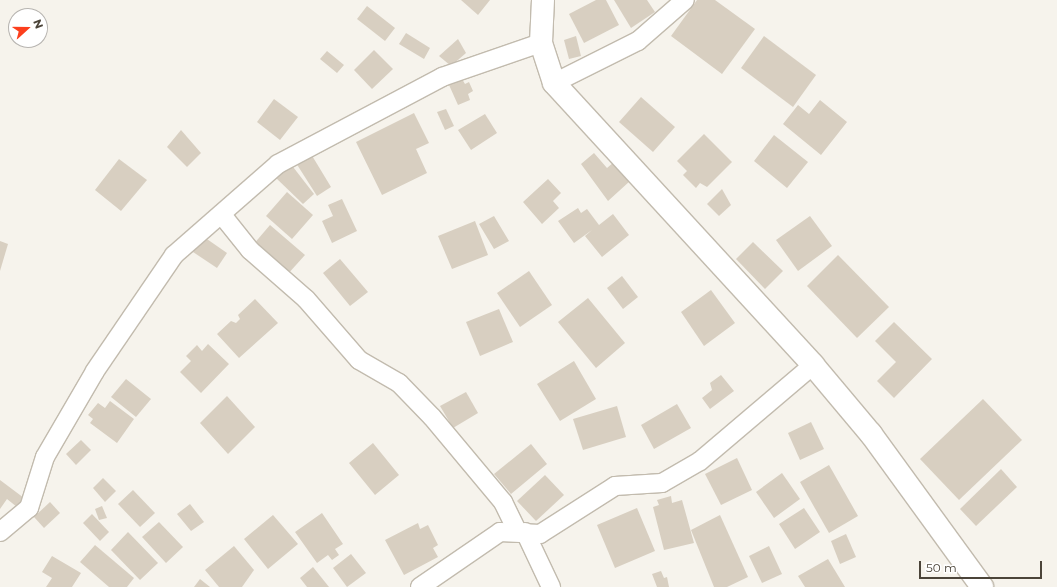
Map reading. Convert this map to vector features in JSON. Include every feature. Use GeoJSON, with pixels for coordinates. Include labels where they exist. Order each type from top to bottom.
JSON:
{"type":"FeatureCollection","features":[{"type":"Feature","properties":{"kind":"street"},"geometry":{"type":"LineString","coordinates":[[543,0],[541,43],[554,83],[813,366],[871,434],[982,587]]}},
{"type":"Feature","properties":{"kind":"street"},"geometry":{"type":"LineString","coordinates":[[554,83],[583,65],[638,41],[685,0]]}},
{"type":"Feature","properties":{"kind":"street"},"geometry":{"type":"LineString","coordinates":[[0,532],[29,508],[45,457],[95,372],[154,282],[174,255],[222,215],[278,164],[337,131],[442,77],[541,43]]}},
{"type":"Feature","properties":{"kind":"street"},"geometry":{"type":"LineString","coordinates":[[222,215],[250,250],[306,299],[359,360],[399,383],[432,418],[503,502],[551,587]]}},
{"type":"Feature","properties":{"kind":"street"},"geometry":{"type":"LineString","coordinates":[[420,587],[500,532],[540,534],[615,486],[662,483],[700,461],[813,366]]}},
{"type":"Feature","properties":{"kind":"building"},"geometry":{"type":"Polygon","coordinates":[[[461,0],[490,0],[478,15],[461,0]]]}},
{"type":"Feature","properties":{"kind":"building"},"geometry":{"type":"Polygon","coordinates":[[[596,0],[606,0],[619,25],[584,43],[569,14],[596,0]]]}},
{"type":"Feature","properties":{"kind":"building"},"geometry":{"type":"Polygon","coordinates":[[[614,0],[647,0],[655,12],[631,28],[614,0]]]}},
{"type":"Feature","properties":{"kind":"building"},"geometry":{"type":"Polygon","coordinates":[[[697,0],[715,0],[755,29],[722,74],[671,36],[697,0]]]}},
{"type":"Feature","properties":{"kind":"building"},"geometry":{"type":"Polygon","coordinates":[[[367,6],[395,28],[385,41],[357,19],[367,6]]]}},
{"type":"Feature","properties":{"kind":"building"},"geometry":{"type":"Polygon","coordinates":[[[406,33],[430,48],[424,59],[399,44],[406,33]]]}},
{"type":"Feature","properties":{"kind":"building"},"geometry":{"type":"Polygon","coordinates":[[[576,36],[581,56],[569,59],[564,40],[576,36]]]}},
{"type":"Feature","properties":{"kind":"building"},"geometry":{"type":"Polygon","coordinates":[[[764,36],[816,75],[793,107],[741,68],[764,36]]]}},
{"type":"Feature","properties":{"kind":"building"},"geometry":{"type":"Polygon","coordinates":[[[458,39],[466,53],[451,66],[439,56],[458,39]]]}},
{"type":"Feature","properties":{"kind":"building"},"geometry":{"type":"Polygon","coordinates":[[[374,50],[393,69],[372,89],[354,70],[374,50]]]}},
{"type":"Feature","properties":{"kind":"building"},"geometry":{"type":"Polygon","coordinates":[[[327,51],[344,65],[337,73],[320,59],[327,51]]]}},
{"type":"Feature","properties":{"kind":"building"},"geometry":{"type":"Polygon","coordinates":[[[462,79],[465,84],[469,82],[473,91],[468,94],[470,100],[458,105],[449,85],[462,79]]]}},
{"type":"Feature","properties":{"kind":"building"},"geometry":{"type":"Polygon","coordinates":[[[641,97],[675,127],[653,152],[619,122],[641,97]]]}},
{"type":"Feature","properties":{"kind":"building"},"geometry":{"type":"Polygon","coordinates":[[[274,99],[298,117],[280,140],[257,122],[274,99]]]}},
{"type":"Feature","properties":{"kind":"building"},"geometry":{"type":"Polygon","coordinates":[[[820,100],[847,122],[821,155],[783,124],[798,105],[809,114],[820,100]]]}},
{"type":"Feature","properties":{"kind":"building"},"geometry":{"type":"Polygon","coordinates":[[[446,109],[454,126],[445,130],[437,112],[446,109]]]}},
{"type":"Feature","properties":{"kind":"building"},"geometry":{"type":"Polygon","coordinates":[[[414,113],[429,143],[416,149],[427,173],[382,195],[356,142],[414,113]]]}},
{"type":"Feature","properties":{"kind":"building"},"geometry":{"type":"Polygon","coordinates":[[[485,114],[497,133],[471,150],[458,130],[485,114]]]}},
{"type":"Feature","properties":{"kind":"building"},"geometry":{"type":"Polygon","coordinates":[[[181,130],[201,153],[187,167],[167,147],[181,130]]]}},
{"type":"Feature","properties":{"kind":"building"},"geometry":{"type":"Polygon","coordinates":[[[704,134],[732,162],[707,187],[700,183],[696,188],[683,175],[687,171],[677,161],[704,134]]]}},
{"type":"Feature","properties":{"kind":"building"},"geometry":{"type":"Polygon","coordinates":[[[774,135],[808,162],[787,188],[754,161],[774,135]]]}},
{"type":"Feature","properties":{"kind":"building"},"geometry":{"type":"Polygon","coordinates":[[[594,153],[607,168],[614,162],[630,181],[608,201],[581,164],[594,153]]]}},
{"type":"Feature","properties":{"kind":"building"},"geometry":{"type":"Polygon","coordinates":[[[311,154],[331,187],[317,196],[296,163],[311,154]]]}},
{"type":"Feature","properties":{"kind":"building"},"geometry":{"type":"Polygon","coordinates":[[[119,159],[147,180],[121,211],[95,190],[119,159]]]}},
{"type":"Feature","properties":{"kind":"building"},"geometry":{"type":"Polygon","coordinates":[[[290,163],[314,194],[303,204],[276,178],[290,163]]]}},
{"type":"Feature","properties":{"kind":"building"},"geometry":{"type":"Polygon","coordinates":[[[548,179],[561,193],[553,201],[559,208],[542,224],[523,202],[548,179]]]}},
{"type":"Feature","properties":{"kind":"building"},"geometry":{"type":"Polygon","coordinates":[[[722,189],[731,205],[719,216],[707,204],[722,189]]]}},
{"type":"Feature","properties":{"kind":"building"},"geometry":{"type":"Polygon","coordinates":[[[287,192],[313,215],[292,239],[266,216],[287,192]]]}},
{"type":"Feature","properties":{"kind":"building"},"geometry":{"type":"Polygon","coordinates":[[[342,199],[357,231],[332,243],[322,221],[333,216],[328,205],[342,199]]]}},
{"type":"Feature","properties":{"kind":"building"},"geometry":{"type":"Polygon","coordinates":[[[578,208],[581,213],[587,209],[599,225],[613,214],[629,235],[602,257],[585,236],[592,230],[574,243],[558,221],[578,208]]]}},
{"type":"Feature","properties":{"kind":"building"},"geometry":{"type":"Polygon","coordinates":[[[494,216],[509,241],[494,249],[479,224],[494,216]]]}},
{"type":"Feature","properties":{"kind":"building"},"geometry":{"type":"Polygon","coordinates":[[[810,216],[832,246],[798,271],[776,240],[810,216]]]}},
{"type":"Feature","properties":{"kind":"building"},"geometry":{"type":"Polygon","coordinates":[[[475,221],[488,255],[452,269],[438,236],[475,221]]]}},
{"type":"Feature","properties":{"kind":"building"},"geometry":{"type":"Polygon","coordinates":[[[270,225],[305,255],[287,275],[253,245],[270,225]]]}},
{"type":"Feature","properties":{"kind":"building"},"geometry":{"type":"Polygon","coordinates":[[[204,237],[227,253],[217,268],[193,252],[204,237]]]}},
{"type":"Feature","properties":{"kind":"building"},"geometry":{"type":"Polygon","coordinates":[[[0,241],[8,244],[0,271],[0,241]]]}},
{"type":"Feature","properties":{"kind":"building"},"geometry":{"type":"Polygon","coordinates":[[[753,242],[783,271],[765,289],[736,259],[753,242]]]}},
{"type":"Feature","properties":{"kind":"building"},"geometry":{"type":"Polygon","coordinates":[[[838,255],[889,307],[857,338],[807,286],[838,255]]]}},
{"type":"Feature","properties":{"kind":"building"},"geometry":{"type":"Polygon","coordinates":[[[340,259],[368,292],[350,306],[323,273],[340,259]]]}},
{"type":"Feature","properties":{"kind":"building"},"geometry":{"type":"Polygon","coordinates":[[[529,271],[552,305],[520,327],[497,293],[529,271]]]}},
{"type":"Feature","properties":{"kind":"building"},"geometry":{"type":"Polygon","coordinates":[[[622,276],[638,297],[623,309],[607,288],[622,276]]]}},
{"type":"Feature","properties":{"kind":"building"},"geometry":{"type":"Polygon","coordinates":[[[711,290],[735,323],[704,346],[681,312],[711,290]]]}},
{"type":"Feature","properties":{"kind":"building"},"geometry":{"type":"Polygon","coordinates":[[[588,298],[625,343],[596,368],[558,322],[588,298]]]}},
{"type":"Feature","properties":{"kind":"building"},"geometry":{"type":"Polygon","coordinates":[[[255,299],[278,323],[239,358],[217,334],[231,321],[236,323],[240,319],[238,315],[255,299]]]}},
{"type":"Feature","properties":{"kind":"building"},"geometry":{"type":"Polygon","coordinates":[[[499,309],[513,342],[480,356],[466,322],[499,309]]]}},
{"type":"Feature","properties":{"kind":"building"},"geometry":{"type":"Polygon","coordinates":[[[894,322],[932,359],[894,398],[877,381],[896,362],[875,341],[894,322]]]}},
{"type":"Feature","properties":{"kind":"building"},"geometry":{"type":"Polygon","coordinates":[[[208,344],[229,364],[201,393],[180,372],[191,361],[186,356],[197,345],[202,351],[208,344]]]}},
{"type":"Feature","properties":{"kind":"building"},"geometry":{"type":"Polygon","coordinates":[[[574,361],[596,399],[560,421],[537,384],[574,361]]]}},
{"type":"Feature","properties":{"kind":"building"},"geometry":{"type":"Polygon","coordinates":[[[721,375],[734,391],[710,409],[702,398],[712,390],[710,383],[721,375]]]}},
{"type":"Feature","properties":{"kind":"building"},"geometry":{"type":"Polygon","coordinates":[[[126,379],[151,399],[136,417],[111,397],[126,379]]]}},
{"type":"Feature","properties":{"kind":"building"},"geometry":{"type":"Polygon","coordinates":[[[466,392],[478,413],[453,428],[440,406],[466,392]]]}},
{"type":"Feature","properties":{"kind":"building"},"geometry":{"type":"Polygon","coordinates":[[[227,396],[255,427],[228,454],[200,423],[227,396]]]}},
{"type":"Feature","properties":{"kind":"building"},"geometry":{"type":"Polygon","coordinates":[[[983,399],[1022,440],[959,500],[920,459],[983,399]]]}},
{"type":"Feature","properties":{"kind":"building"},"geometry":{"type":"Polygon","coordinates":[[[110,401],[134,419],[117,443],[90,423],[93,419],[88,415],[98,403],[105,408],[110,401]]]}},
{"type":"Feature","properties":{"kind":"building"},"geometry":{"type":"Polygon","coordinates":[[[677,404],[691,428],[654,449],[641,425],[677,404]]]}},
{"type":"Feature","properties":{"kind":"building"},"geometry":{"type":"Polygon","coordinates":[[[617,406],[626,437],[583,450],[573,419],[617,406]]]}},
{"type":"Feature","properties":{"kind":"building"},"geometry":{"type":"Polygon","coordinates":[[[811,422],[824,449],[800,460],[788,433],[811,422]]]}},
{"type":"Feature","properties":{"kind":"building"},"geometry":{"type":"Polygon","coordinates":[[[81,440],[91,450],[76,465],[66,454],[81,440]]]}},
{"type":"Feature","properties":{"kind":"building"},"geometry":{"type":"Polygon","coordinates":[[[373,443],[399,475],[375,495],[349,463],[373,443]]]}},
{"type":"Feature","properties":{"kind":"building"},"geometry":{"type":"Polygon","coordinates":[[[531,444],[547,464],[511,494],[494,474],[531,444]]]}},
{"type":"Feature","properties":{"kind":"building"},"geometry":{"type":"Polygon","coordinates":[[[737,458],[752,490],[721,505],[705,474],[737,458]]]}},
{"type":"Feature","properties":{"kind":"building"},"geometry":{"type":"Polygon","coordinates":[[[829,465],[858,516],[829,533],[800,482],[829,465]]]}},
{"type":"Feature","properties":{"kind":"building"},"geometry":{"type":"Polygon","coordinates":[[[1001,469],[1017,487],[976,526],[960,509],[1001,469]]]}},
{"type":"Feature","properties":{"kind":"building"},"geometry":{"type":"Polygon","coordinates":[[[782,473],[800,499],[774,518],[756,492],[782,473]]]}},
{"type":"Feature","properties":{"kind":"building"},"geometry":{"type":"Polygon","coordinates":[[[545,475],[564,495],[536,521],[517,501],[545,475]]]}},
{"type":"Feature","properties":{"kind":"building"},"geometry":{"type":"Polygon","coordinates":[[[103,478],[116,491],[105,502],[93,488],[103,478]]]}},
{"type":"Feature","properties":{"kind":"building"},"geometry":{"type":"Polygon","coordinates":[[[0,480],[24,498],[17,507],[7,499],[0,509],[0,480]]]}},
{"type":"Feature","properties":{"kind":"building"},"geometry":{"type":"Polygon","coordinates":[[[133,490],[155,513],[140,527],[118,504],[133,490]]]}},
{"type":"Feature","properties":{"kind":"building"},"geometry":{"type":"Polygon","coordinates":[[[671,496],[672,503],[682,500],[694,543],[664,550],[653,507],[659,505],[657,500],[671,496]]]}},
{"type":"Feature","properties":{"kind":"building"},"geometry":{"type":"Polygon","coordinates":[[[50,502],[60,513],[44,528],[34,517],[50,502]]]}},
{"type":"Feature","properties":{"kind":"building"},"geometry":{"type":"Polygon","coordinates":[[[190,504],[204,522],[191,531],[177,514],[190,504]]]}},
{"type":"Feature","properties":{"kind":"building"},"geometry":{"type":"Polygon","coordinates":[[[102,506],[107,518],[99,520],[95,509],[102,506]]]}},
{"type":"Feature","properties":{"kind":"building"},"geometry":{"type":"Polygon","coordinates":[[[637,508],[655,551],[615,568],[597,525],[637,508]]]}},
{"type":"Feature","properties":{"kind":"building"},"geometry":{"type":"Polygon","coordinates":[[[804,508],[820,532],[795,549],[779,524],[804,508]]]}},
{"type":"Feature","properties":{"kind":"building"},"geometry":{"type":"Polygon","coordinates":[[[322,513],[343,544],[335,549],[339,555],[332,560],[328,555],[317,563],[295,532],[322,513]]]}},
{"type":"Feature","properties":{"kind":"building"},"geometry":{"type":"Polygon","coordinates":[[[92,514],[109,532],[100,541],[83,523],[92,514]]]}},
{"type":"Feature","properties":{"kind":"building"},"geometry":{"type":"Polygon","coordinates":[[[273,515],[298,544],[268,569],[244,539],[273,515]]]}},
{"type":"Feature","properties":{"kind":"building"},"geometry":{"type":"Polygon","coordinates":[[[720,515],[748,577],[727,587],[714,587],[691,530],[720,515]]]}},
{"type":"Feature","properties":{"kind":"building"},"geometry":{"type":"Polygon","coordinates":[[[159,522],[183,547],[166,563],[142,537],[159,522]]]}},
{"type":"Feature","properties":{"kind":"building"},"geometry":{"type":"Polygon","coordinates":[[[418,523],[420,529],[428,525],[438,545],[433,548],[438,557],[404,575],[385,540],[418,523]]]}},
{"type":"Feature","properties":{"kind":"building"},"geometry":{"type":"Polygon","coordinates":[[[128,532],[158,563],[140,580],[111,550],[128,532]]]}},
{"type":"Feature","properties":{"kind":"building"},"geometry":{"type":"Polygon","coordinates":[[[846,534],[856,557],[840,564],[831,541],[846,534]]]}},
{"type":"Feature","properties":{"kind":"building"},"geometry":{"type":"Polygon","coordinates":[[[95,545],[134,578],[127,587],[109,587],[80,562],[95,545]]]}},
{"type":"Feature","properties":{"kind":"building"},"geometry":{"type":"Polygon","coordinates":[[[234,546],[254,570],[242,587],[219,587],[205,570],[234,546]]]}},
{"type":"Feature","properties":{"kind":"building"},"geometry":{"type":"Polygon","coordinates":[[[769,546],[782,574],[762,583],[749,556],[769,546]]]}},
{"type":"Feature","properties":{"kind":"building"},"geometry":{"type":"Polygon","coordinates":[[[351,554],[366,573],[347,587],[333,568],[351,554]]]}},
{"type":"Feature","properties":{"kind":"building"},"geometry":{"type":"Polygon","coordinates":[[[52,556],[81,573],[72,587],[46,587],[52,578],[42,572],[52,556]]]}},
{"type":"Feature","properties":{"kind":"building"},"geometry":{"type":"Polygon","coordinates":[[[828,559],[845,587],[805,587],[798,576],[828,559]]]}},
{"type":"Feature","properties":{"kind":"building"},"geometry":{"type":"Polygon","coordinates":[[[313,567],[329,587],[307,587],[300,578],[313,567]]]}},
{"type":"Feature","properties":{"kind":"building"},"geometry":{"type":"Polygon","coordinates":[[[661,571],[664,578],[667,577],[669,587],[657,587],[652,574],[661,571]]]}},
{"type":"Feature","properties":{"kind":"building"},"geometry":{"type":"Polygon","coordinates":[[[200,579],[210,587],[194,587],[200,579]]]}}]}
